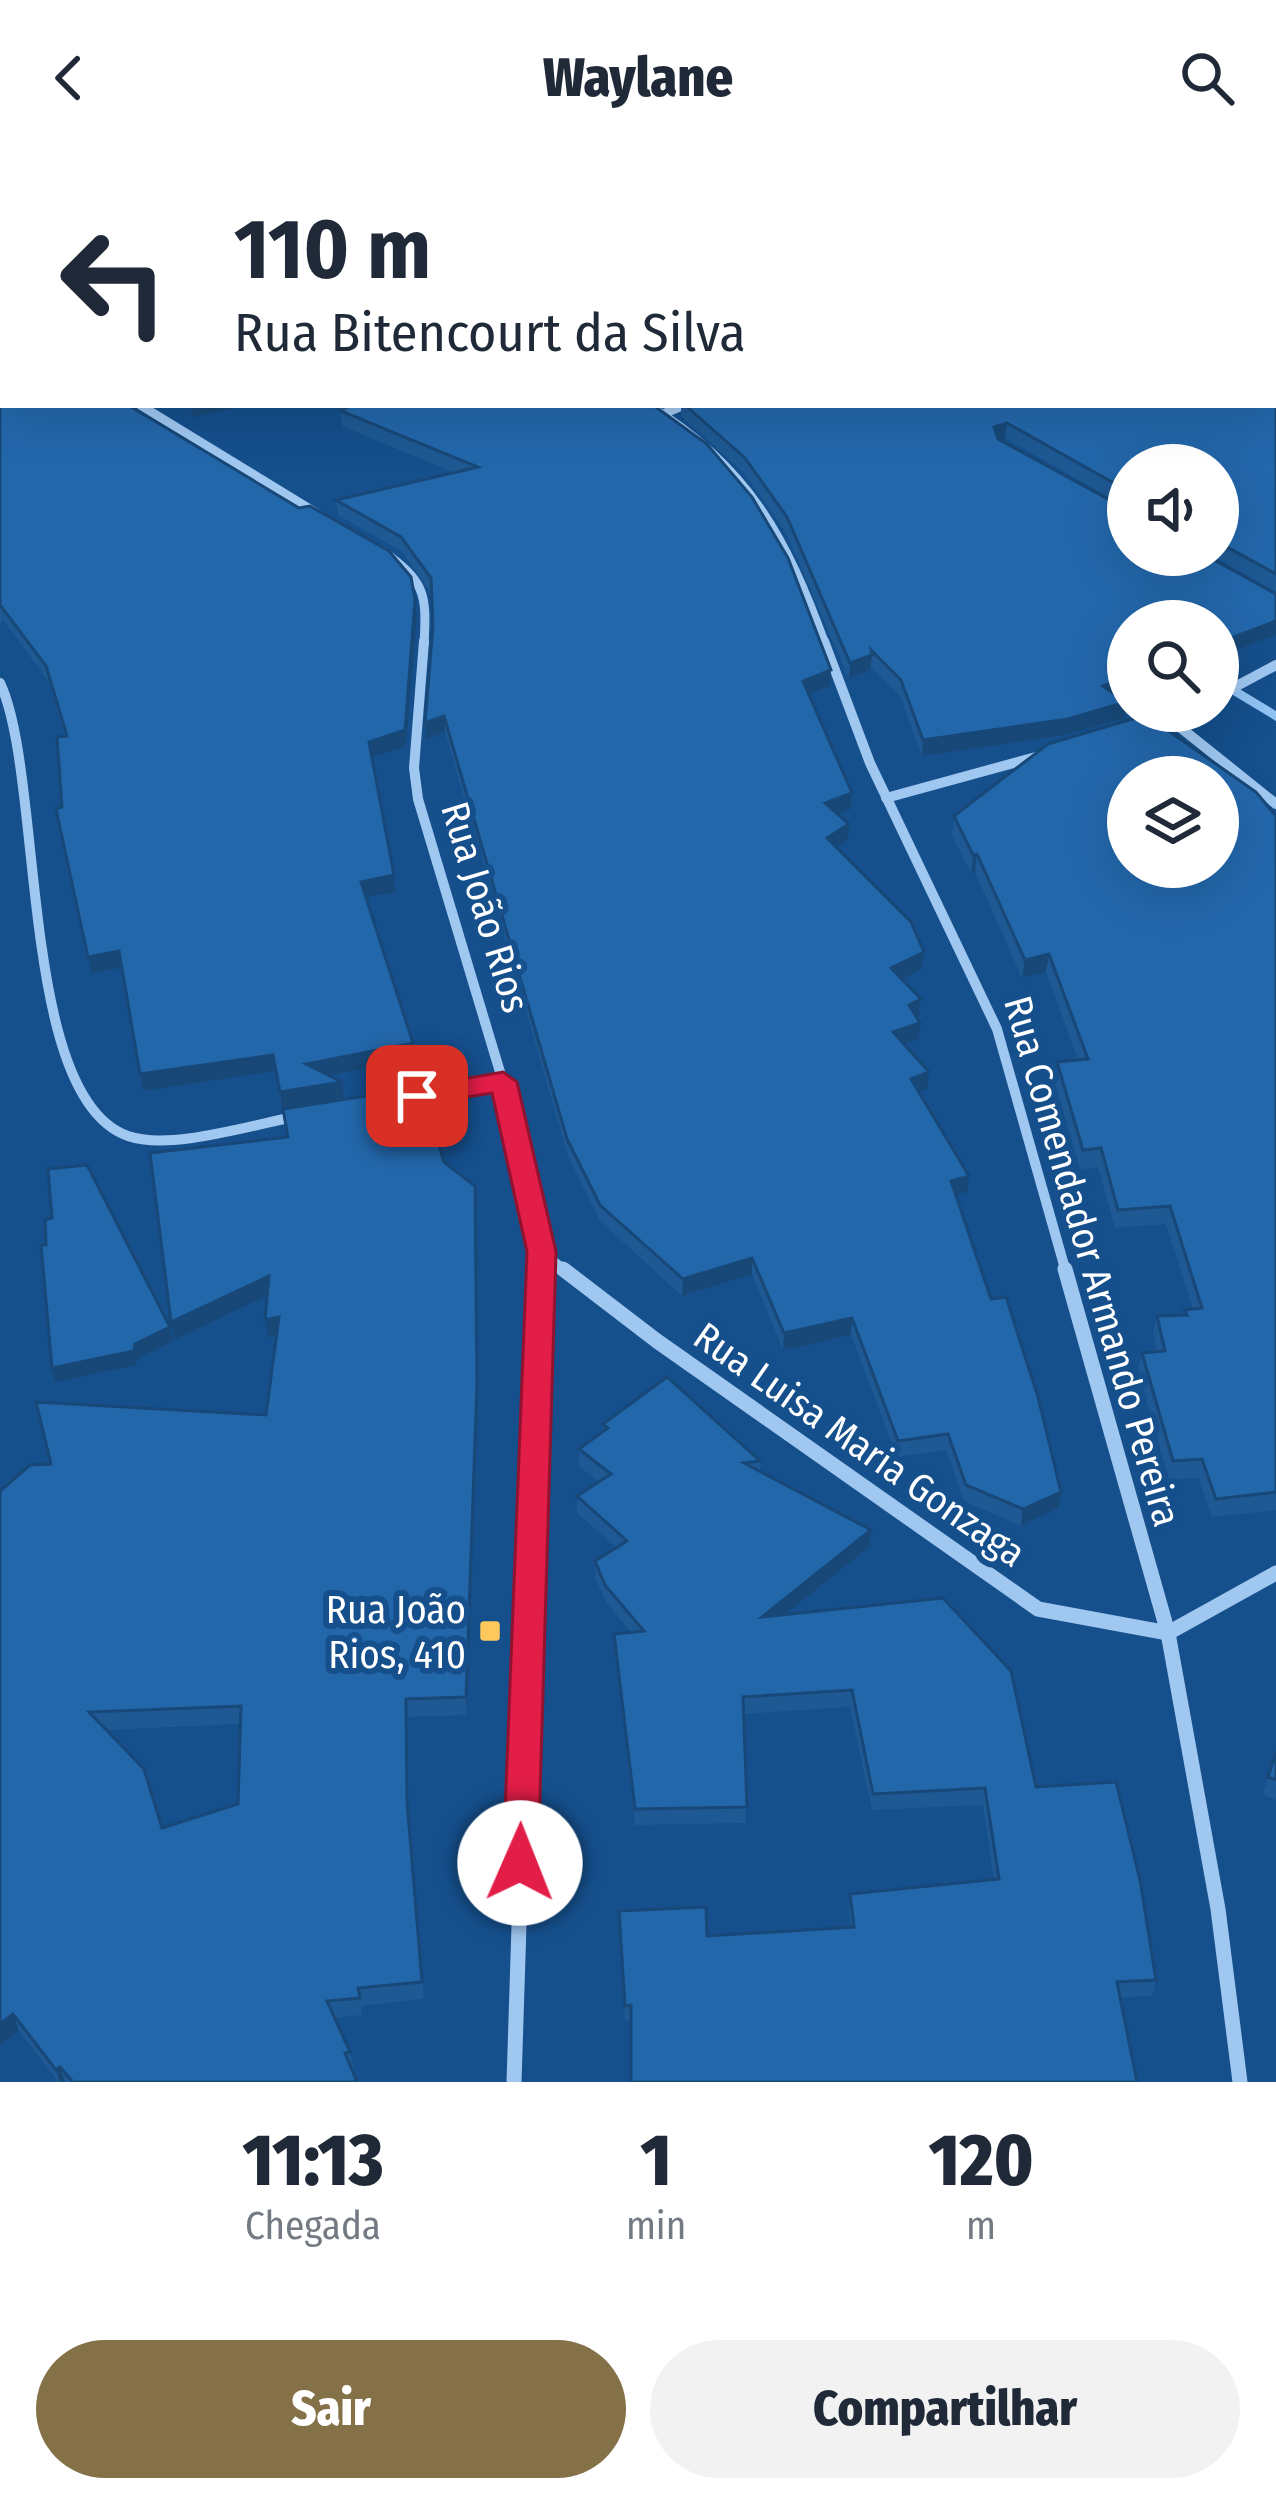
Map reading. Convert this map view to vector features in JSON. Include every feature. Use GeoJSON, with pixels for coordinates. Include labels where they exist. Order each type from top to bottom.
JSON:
{"type":"FeatureCollection","features":[{"type":"Feature","properties":{"kind":"street"},"geometry":{"type":"LineString","coordinates":[[145,408],[322,517]]}},
{"type":"Feature","properties":{"kind":"street","name":"Rua Comendador Armando Pereira"},"geometry":{"type":"LineString","coordinates":[[653,408],[695,436],[763,507],[804,594],[886,798],[998,1029],[1168,1633],[1218,1909],[1240,2082]]}},
{"type":"Feature","properties":{"kind":"street"},"geometry":{"type":"LineString","coordinates":[[663,414],[677,408]]}},
{"type":"Feature","properties":{"kind":"street","name":"Rua João Rios"},"geometry":{"type":"LineString","coordinates":[[377,548],[410,571],[427,598],[414,768],[418,799],[503,1082],[542,1252],[514,2082]]}},
{"type":"Feature","properties":{"kind":"street"},"geometry":{"type":"LineString","coordinates":[[1239,685],[1276,665]]}},
{"type":"Feature","properties":{"kind":"street"},"geometry":{"type":"LineString","coordinates":[[0,683],[9,699],[15,732],[32,884],[59,1030],[89,1106],[107,1129],[129,1137],[159,1139],[320,1112]]}},
{"type":"Feature","properties":{"kind":"street"},"geometry":{"type":"LineString","coordinates":[[0,744],[15,732]]}},
{"type":"Feature","properties":{"kind":"street"},"geometry":{"type":"LineString","coordinates":[[1186,732],[1276,804]]}},
{"type":"Feature","properties":{"kind":"street"},"geometry":{"type":"LineString","coordinates":[[886,798],[1044,755]]}},
{"type":"Feature","properties":{"kind":"street"},"geometry":{"type":"LineString","coordinates":[[366,1104],[503,1082]]}},
{"type":"Feature","properties":{"kind":"street","name":"Rua Luisa Maria Gonzaga"},"geometry":{"type":"LineString","coordinates":[[542,1252],[657,1341],[1038,1609],[1168,1633]]}},
{"type":"Feature","properties":{"kind":"street"},"geometry":{"type":"LineString","coordinates":[[1168,1633],[1276,1573]]}},
{"type":"Feature","properties":{"kind":"building"},"geometry":{"type":"Polygon","coordinates":[[[0,408],[133,408],[299,508],[310,506],[389,551],[411,577],[415,600],[405,730],[369,742],[394,875],[361,882],[413,1043],[306,1064],[342,1082],[280,1092],[273,1055],[140,1074],[119,951],[88,957],[56,809],[62,807],[57,737],[67,736],[46,666],[0,605],[0,408]]]}},
{"type":"Feature","properties":{"kind":"building"},"geometry":{"type":"Polygon","coordinates":[[[657,408],[707,444],[752,497],[788,558],[831,670],[803,681],[852,793],[825,803],[849,824],[827,838],[911,922],[924,952],[891,968],[921,999],[909,1005],[920,1023],[893,1032],[929,1072],[911,1079],[969,1176],[951,1181],[991,1299],[1006,1297],[1038,1397],[1061,1492],[1023,1509],[966,1485],[948,1434],[898,1441],[852,1318],[784,1333],[752,1258],[683,1279],[600,1205],[567,1139],[444,716],[425,723],[433,626],[431,578],[401,537],[336,500],[478,467],[341,411],[657,408]]]}},
{"type":"Feature","properties":{"kind":"building"},"geometry":{"type":"Polygon","coordinates":[[[688,408],[1276,408],[1276,574],[1239,554],[1239,444],[1107,444],[1107,479],[1007,423],[994,427],[998,439],[1107,499],[1107,576],[1239,574],[1276,594],[1276,621],[1239,635],[1239,600],[1107,600],[1107,685],[1103,686],[1107,708],[1068,719],[923,740],[901,680],[871,650],[872,655],[850,663],[787,517],[745,458],[688,408]]]}},
{"type":"Feature","properties":{"kind":"building"},"geometry":{"type":"Polygon","coordinates":[[[1107,727],[1107,732],[1170,732],[1205,756],[1107,756],[1107,888],[1239,888],[1239,780],[1276,816],[1276,1492],[1216,1499],[1202,1459],[1173,1461],[1142,1353],[1165,1351],[1157,1316],[1187,1315],[1184,1310],[1202,1308],[1170,1206],[1118,1210],[1101,1148],[1083,1150],[1057,1062],[1088,1059],[1049,954],[1025,960],[977,854],[973,855],[954,816],[1048,744],[1107,727]]]}},
{"type":"Feature","properties":{"kind":"building"},"geometry":{"type":"Polygon","coordinates":[[[372,1095],[434,1126],[444,1162],[475,1186],[477,1383],[466,1697],[406,1699],[407,1802],[422,1982],[358,1988],[360,1998],[327,2001],[350,2052],[345,2053],[357,2082],[73,2082],[60,2067],[56,2070],[13,2014],[0,2024],[0,1491],[30,1465],[51,1464],[36,1402],[266,1415],[279,1317],[265,1320],[269,1276],[171,1322],[150,1153],[288,1137],[283,1109],[372,1095]],[[241,1706],[89,1712],[144,1769],[162,1828],[238,1804],[241,1706]]]}},
{"type":"Feature","properties":{"kind":"building"},"geometry":{"type":"Polygon","coordinates":[[[87,1165],[170,1327],[135,1344],[134,1351],[52,1368],[41,1245],[46,1245],[45,1220],[52,1218],[48,1169],[87,1165]]]}},
{"type":"Feature","properties":{"kind":"building"},"geometry":{"type":"Polygon","coordinates":[[[667,1377],[760,1461],[744,1463],[871,1530],[762,1617],[943,1598],[1011,1671],[1036,1787],[1116,1782],[1140,1880],[1156,1980],[1117,1982],[1137,2082],[631,2082],[631,2005],[625,2006],[619,1911],[706,1907],[707,1936],[854,1927],[850,1894],[999,1879],[985,1788],[873,1794],[852,1690],[743,1697],[747,1807],[635,1809],[614,1634],[644,1631],[605,1585],[595,1561],[627,1541],[577,1496],[611,1474],[579,1449],[608,1428],[603,1424],[667,1377]]]}},
{"type":"Feature","properties":{"kind":"building"},"geometry":{"type":"Polygon","coordinates":[[[1276,1752],[1276,1780],[1268,1777],[1276,1752]]]}},
{"type":"Feature","properties":{"kind":"waterway"},"geometry":{"type":"LineString","coordinates":[[1239,693],[1276,717]]}},
{"type":"Feature","properties":{"kind":"place","name":"Rua João Rios, 410"},"geometry":{"type":"Point","coordinates":[490,1631]}},
{"type":"Feature","properties":{"kind":"route"},"geometry":{"type":"LineString","coordinates":[[417,1096],[503,1082],[542,1252],[520,1863]]}}]}
